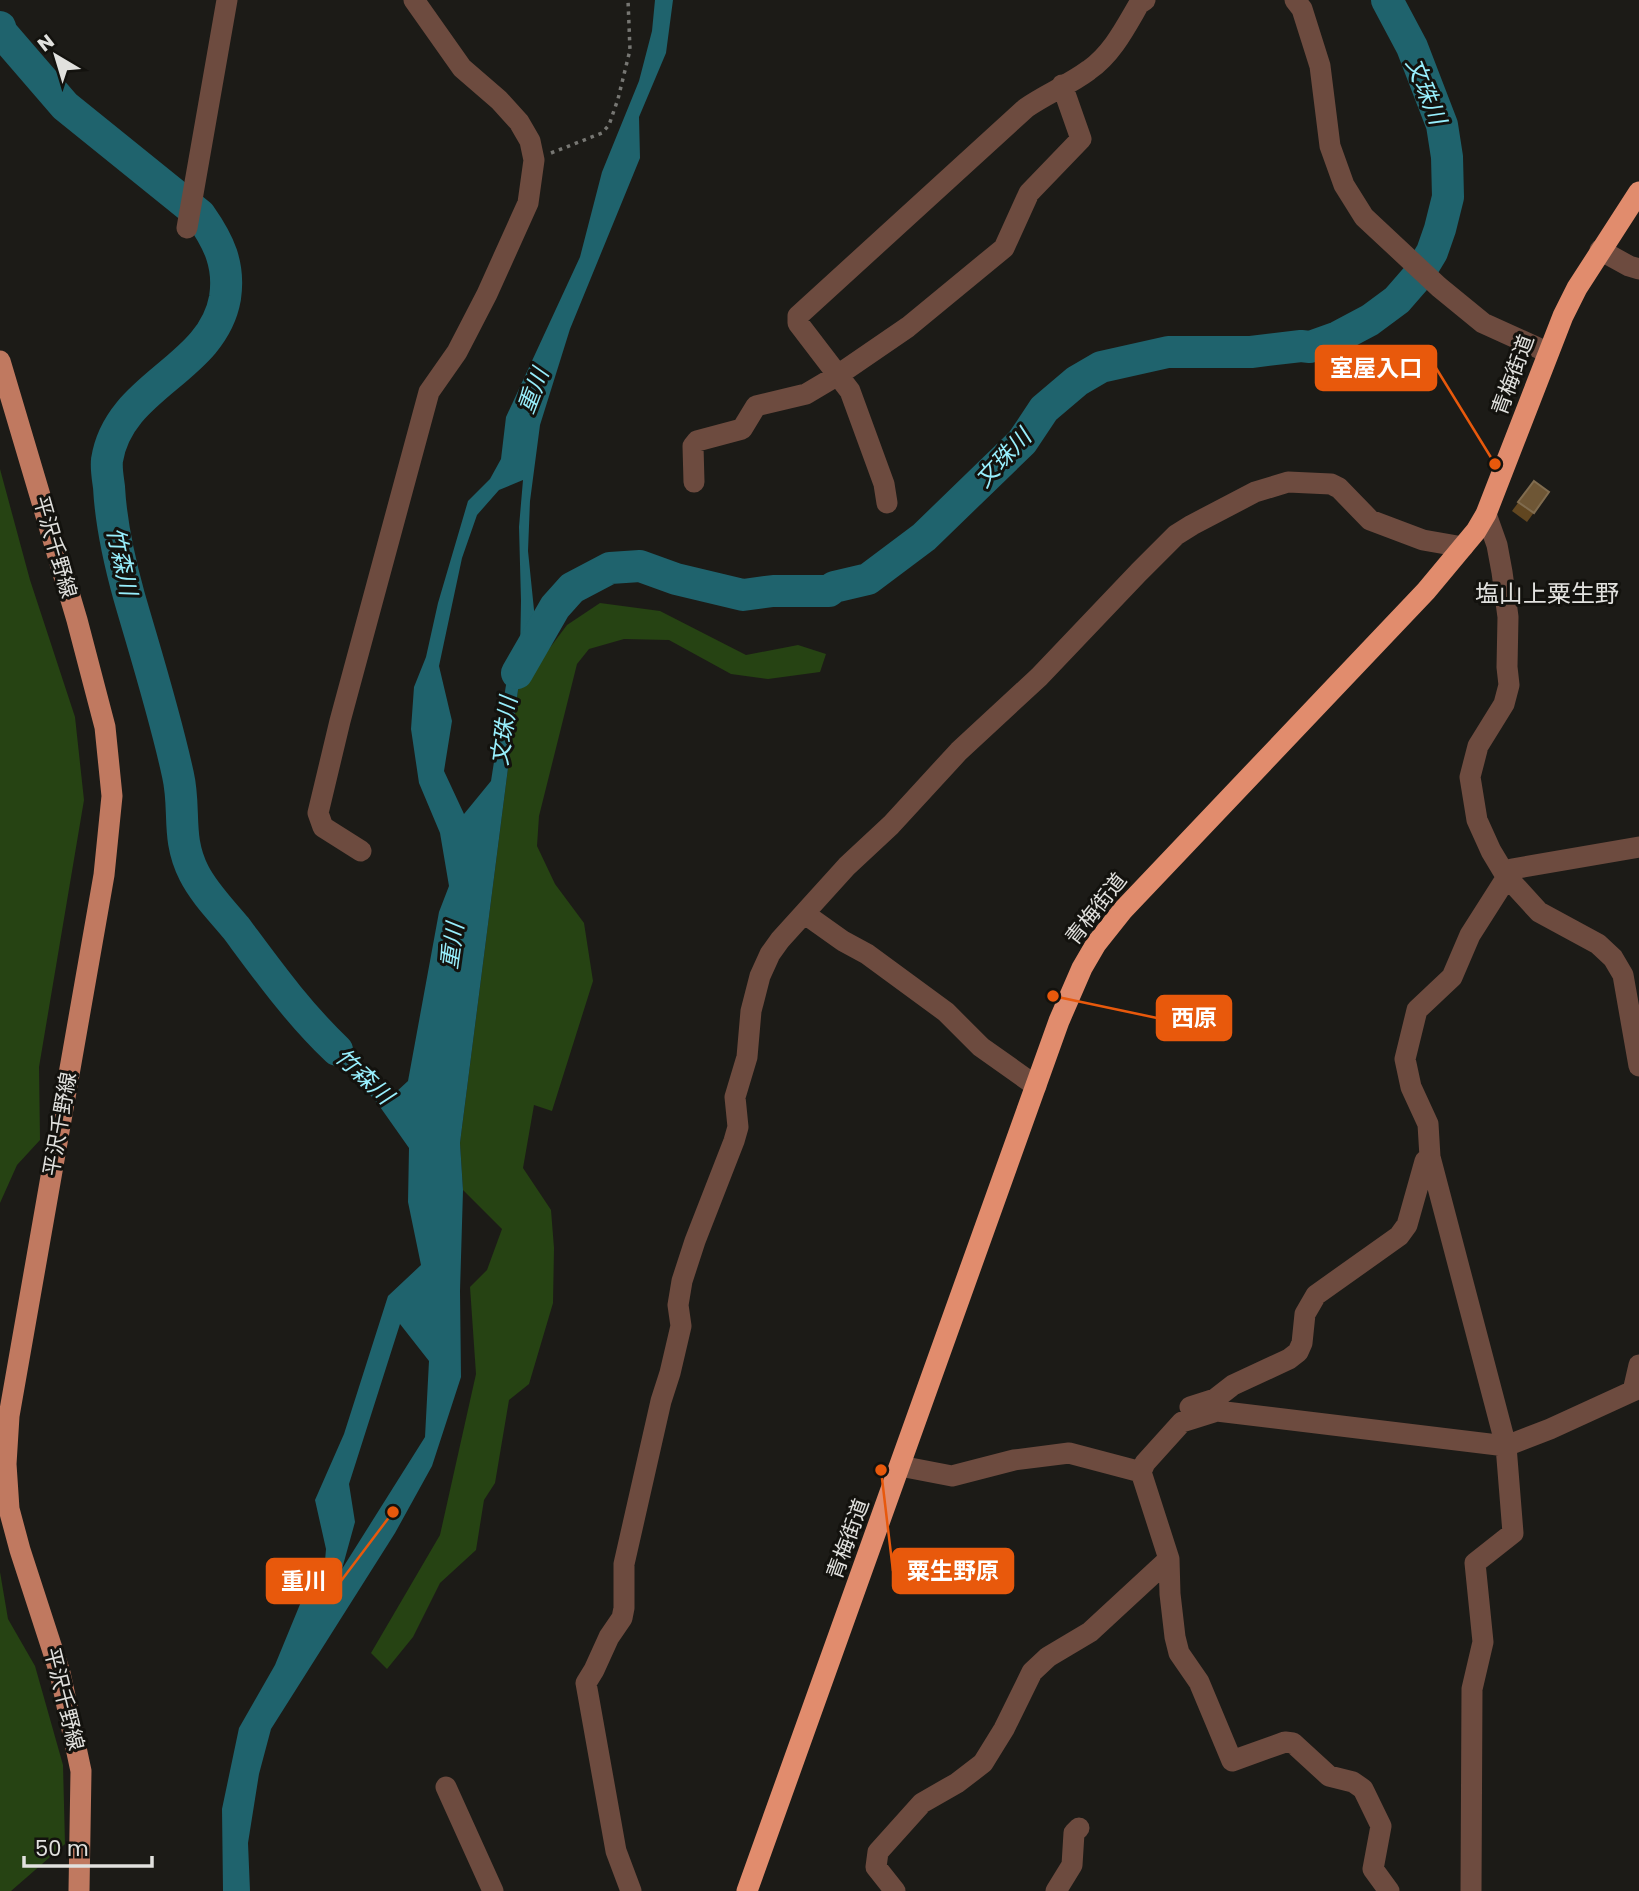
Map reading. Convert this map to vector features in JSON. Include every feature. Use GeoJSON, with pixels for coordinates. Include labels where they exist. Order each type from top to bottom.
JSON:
{"type":"FeatureCollection","features":[{"type":"Feature","properties":{"kind":"highway","name":"青梅街道"},"geometry":{"type":"LineString","coordinates":[[747,1891],[1036,1086],[1082,968],[1123,910],[1426,591],[1463,547],[1486,514],[1547,352],[1577,288],[1639,192]]}},
{"type":"Feature","properties":{"kind":"main road","name":"平沢千野線"},"geometry":{"type":"LineString","coordinates":[[0,361],[105,727],[112,796],[104,875],[9,1416],[6,1464],[12,1519],[60,1673],[81,1771],[79,1891]]}},
{"type":"Feature","properties":{"kind":"street"},"geometry":{"type":"LineString","coordinates":[[187,225],[227,0]]}},
{"type":"Feature","properties":{"kind":"street"},"geometry":{"type":"LineString","coordinates":[[361,851],[323,827],[318,813],[340,721],[429,392],[457,352],[528,203],[534,160],[530,141],[519,122],[499,100],[462,68],[414,0]]}},
{"type":"Feature","properties":{"kind":"street"},"geometry":{"type":"LineString","coordinates":[[887,503],[884,484],[850,391],[797,323],[798,316],[1026,108],[1099,62],[1116,42],[1139,4],[1145,0]]}},
{"type":"Feature","properties":{"kind":"street"},"geometry":{"type":"LineString","coordinates":[[1295,0],[1302,9],[1320,66],[1330,146],[1344,185],[1364,217],[1439,287],[1483,323],[1547,352]]}},
{"type":"Feature","properties":{"kind":"street"},"geometry":{"type":"LineString","coordinates":[[694,482],[693,446],[697,441],[743,429],[756,406],[806,394],[838,375],[908,327],[1004,248],[1029,193],[1081,139],[1062,85]]}},
{"type":"Feature","properties":{"kind":"street"},"geometry":{"type":"LineString","coordinates":[[1601,250],[1639,269]]}},
{"type":"Feature","properties":{"kind":"street"},"geometry":{"type":"LineString","coordinates":[[631,1891],[616,1851],[586,1683],[609,1637],[622,1618],[624,1564],[681,1326],[678,1305],[682,1280],[738,1127],[735,1097],[747,1057],[751,1011],[760,976],[770,954],[847,866],[891,825],[959,751],[1038,677],[1176,535],[1192,525],[1255,492],[1288,482],[1331,484],[1339,488],[1370,520],[1423,540],[1463,547]]}},
{"type":"Feature","properties":{"kind":"street"},"geometry":{"type":"LineString","coordinates":[[1486,514],[1497,545],[1504,583],[1508,617],[1509,685],[1504,704],[1478,746],[1470,777],[1477,820],[1506,876],[1539,912],[1598,944],[1613,958],[1623,975],[1639,1066]]}},
{"type":"Feature","properties":{"kind":"street"},"geometry":{"type":"LineString","coordinates":[[1471,1891],[1472,1689],[1483,1642],[1475,1563],[1513,1533],[1506,1446],[1430,1157],[1428,1124],[1411,1087],[1405,1059],[1417,1010],[1452,978],[1470,935],[1512,869],[1639,847]]}},
{"type":"Feature","properties":{"kind":"street"},"geometry":{"type":"LineString","coordinates":[[805,914],[867,954],[946,1012],[981,1047],[1036,1086]]}},
{"type":"Feature","properties":{"kind":"street"},"geometry":{"type":"LineString","coordinates":[[1166,1439],[1164,1427],[1176,1411],[1215,1399],[1233,1385],[1289,1359],[1298,1352],[1302,1343],[1305,1314],[1316,1294],[1399,1236],[1408,1225],[1424,1161],[1430,1157]]}},
{"type":"Feature","properties":{"kind":"street"},"geometry":{"type":"LineString","coordinates":[[1389,1891],[1373,1869],[1381,1826],[1363,1789],[1353,1782],[1329,1776],[1293,1743],[1285,1742],[1232,1760],[1199,1682],[1180,1653],[1175,1637],[1169,1559],[1141,1472],[1145,1463],[1182,1422],[1217,1412],[1506,1446],[1633,1391],[1639,1365]]}},
{"type":"Feature","properties":{"kind":"street"},"geometry":{"type":"LineString","coordinates":[[900,1466],[952,1476],[1014,1460],[1069,1453],[1141,1472]]}},
{"type":"Feature","properties":{"kind":"street"},"geometry":{"type":"LineString","coordinates":[[895,1891],[876,1867],[878,1852],[922,1803],[957,1783],[983,1763],[1004,1729],[1032,1672],[1048,1657],[1090,1632],[1169,1559]]}},
{"type":"Feature","properties":{"kind":"street"},"geometry":{"type":"LineString","coordinates":[[446,1787],[492,1891]]}},
{"type":"Feature","properties":{"kind":"street"},"geometry":{"type":"LineString","coordinates":[[1056,1891],[1072,1865],[1074,1833],[1079,1828]]}},
{"type":"Feature","properties":{"kind":"path"},"geometry":{"type":"LineString","coordinates":[[534,160],[602,133],[609,125],[630,50],[628,0]]}},
{"type":"Feature","properties":{"kind":"green space"},"geometry":{"type":"Polygon","coordinates":[[[0,469],[30,580],[75,717],[84,800],[39,1067],[40,1140],[17,1165],[0,1203],[0,469]]]}},
{"type":"Feature","properties":{"kind":"green space"},"geometry":{"type":"Polygon","coordinates":[[[600,603],[660,611],[746,655],[798,645],[826,654],[820,672],[768,679],[731,674],[669,640],[624,639],[589,649],[577,664],[539,816],[537,846],[555,884],[584,923],[593,981],[552,1111],[534,1105],[523,1168],[551,1210],[554,1248],[553,1303],[529,1384],[509,1400],[495,1483],[484,1500],[476,1550],[440,1583],[413,1637],[387,1669],[371,1653],[440,1535],[476,1374],[470,1287],[487,1270],[502,1229],[463,1190],[460,1143],[518,690],[567,625],[600,603]]]}},
{"type":"Feature","properties":{"kind":"green space"},"geometry":{"type":"Polygon","coordinates":[[[0,1572],[8,1619],[35,1666],[63,1765],[65,1844],[11,1891],[0,1891],[0,1572]]]}},
{"type":"Feature","properties":{"kind":"water"},"geometry":{"type":"Polygon","coordinates":[[[655,0],[673,0],[666,53],[639,117],[640,158],[570,329],[540,425],[530,501],[528,551],[538,649],[518,690],[460,1143],[463,1190],[461,1377],[432,1466],[395,1533],[271,1729],[259,1774],[248,1843],[250,1891],[223,1891],[222,1809],[239,1728],[275,1665],[303,1597],[324,1573],[326,1549],[315,1500],[344,1434],[388,1296],[421,1265],[408,1202],[409,1148],[378,1104],[307,1022],[395,1093],[408,1081],[439,912],[449,886],[440,833],[419,783],[411,729],[414,687],[426,657],[438,603],[468,501],[490,479],[501,459],[506,417],[580,257],[602,172],[639,81],[652,31],[655,0]],[[523,480],[499,490],[477,515],[462,558],[439,666],[452,721],[444,771],[464,814],[491,781],[506,685],[520,655],[519,527],[523,480]],[[400,1324],[349,1484],[355,1522],[342,1569],[425,1437],[429,1361],[400,1324]]]}},
{"type":"Feature","properties":{"kind":"building"},"geometry":{"type":"Polygon","coordinates":[[[1534,481],[1549,492],[1534,513],[1518,502],[1534,481]]]}},
{"type":"Feature","properties":{"kind":"waterway","name":"文珠川"},"geometry":{"type":"LineString","coordinates":[[517,673],[555,607],[572,588],[610,568],[640,566],[676,579],[743,595],[773,591],[829,591],[834,587],[868,579],[924,537],[1022,442],[1044,409],[1077,381],[1101,367],[1168,352],[1251,352],[1310,347],[1338,337],[1370,320],[1397,300],[1417,277],[1432,252],[1448,197],[1447,157],[1442,125],[1412,47],[1387,0]]}},
{"type":"Feature","properties":{"kind":"waterway","name":"竹森川"},"geometry":{"type":"LineString","coordinates":[[0,27],[2,33],[65,106],[200,215],[222,254],[226,286],[217,323],[203,343],[129,413],[115,434],[107,460],[112,515],[125,583],[178,775],[183,836],[188,860],[208,895],[296,1006],[337,1050]]}},
{"type":"Feature","properties":{"kind":"place","name":"室屋入口"},"geometry":{"type":"Point","coordinates":[1495,464]}},
{"type":"Feature","properties":{"kind":"place","name":"西原"},"geometry":{"type":"Point","coordinates":[1053,996]}},
{"type":"Feature","properties":{"kind":"place","name":"粟生野原"},"geometry":{"type":"Point","coordinates":[881,1470]}},
{"type":"Feature","properties":{"kind":"place","name":"重川"},"geometry":{"type":"Point","coordinates":[393,1512]}},
{"type":"Feature","properties":{"kind":"district","name":"塩山上粟生野"},"geometry":{"type":"Point","coordinates":[1547,594]}}]}
